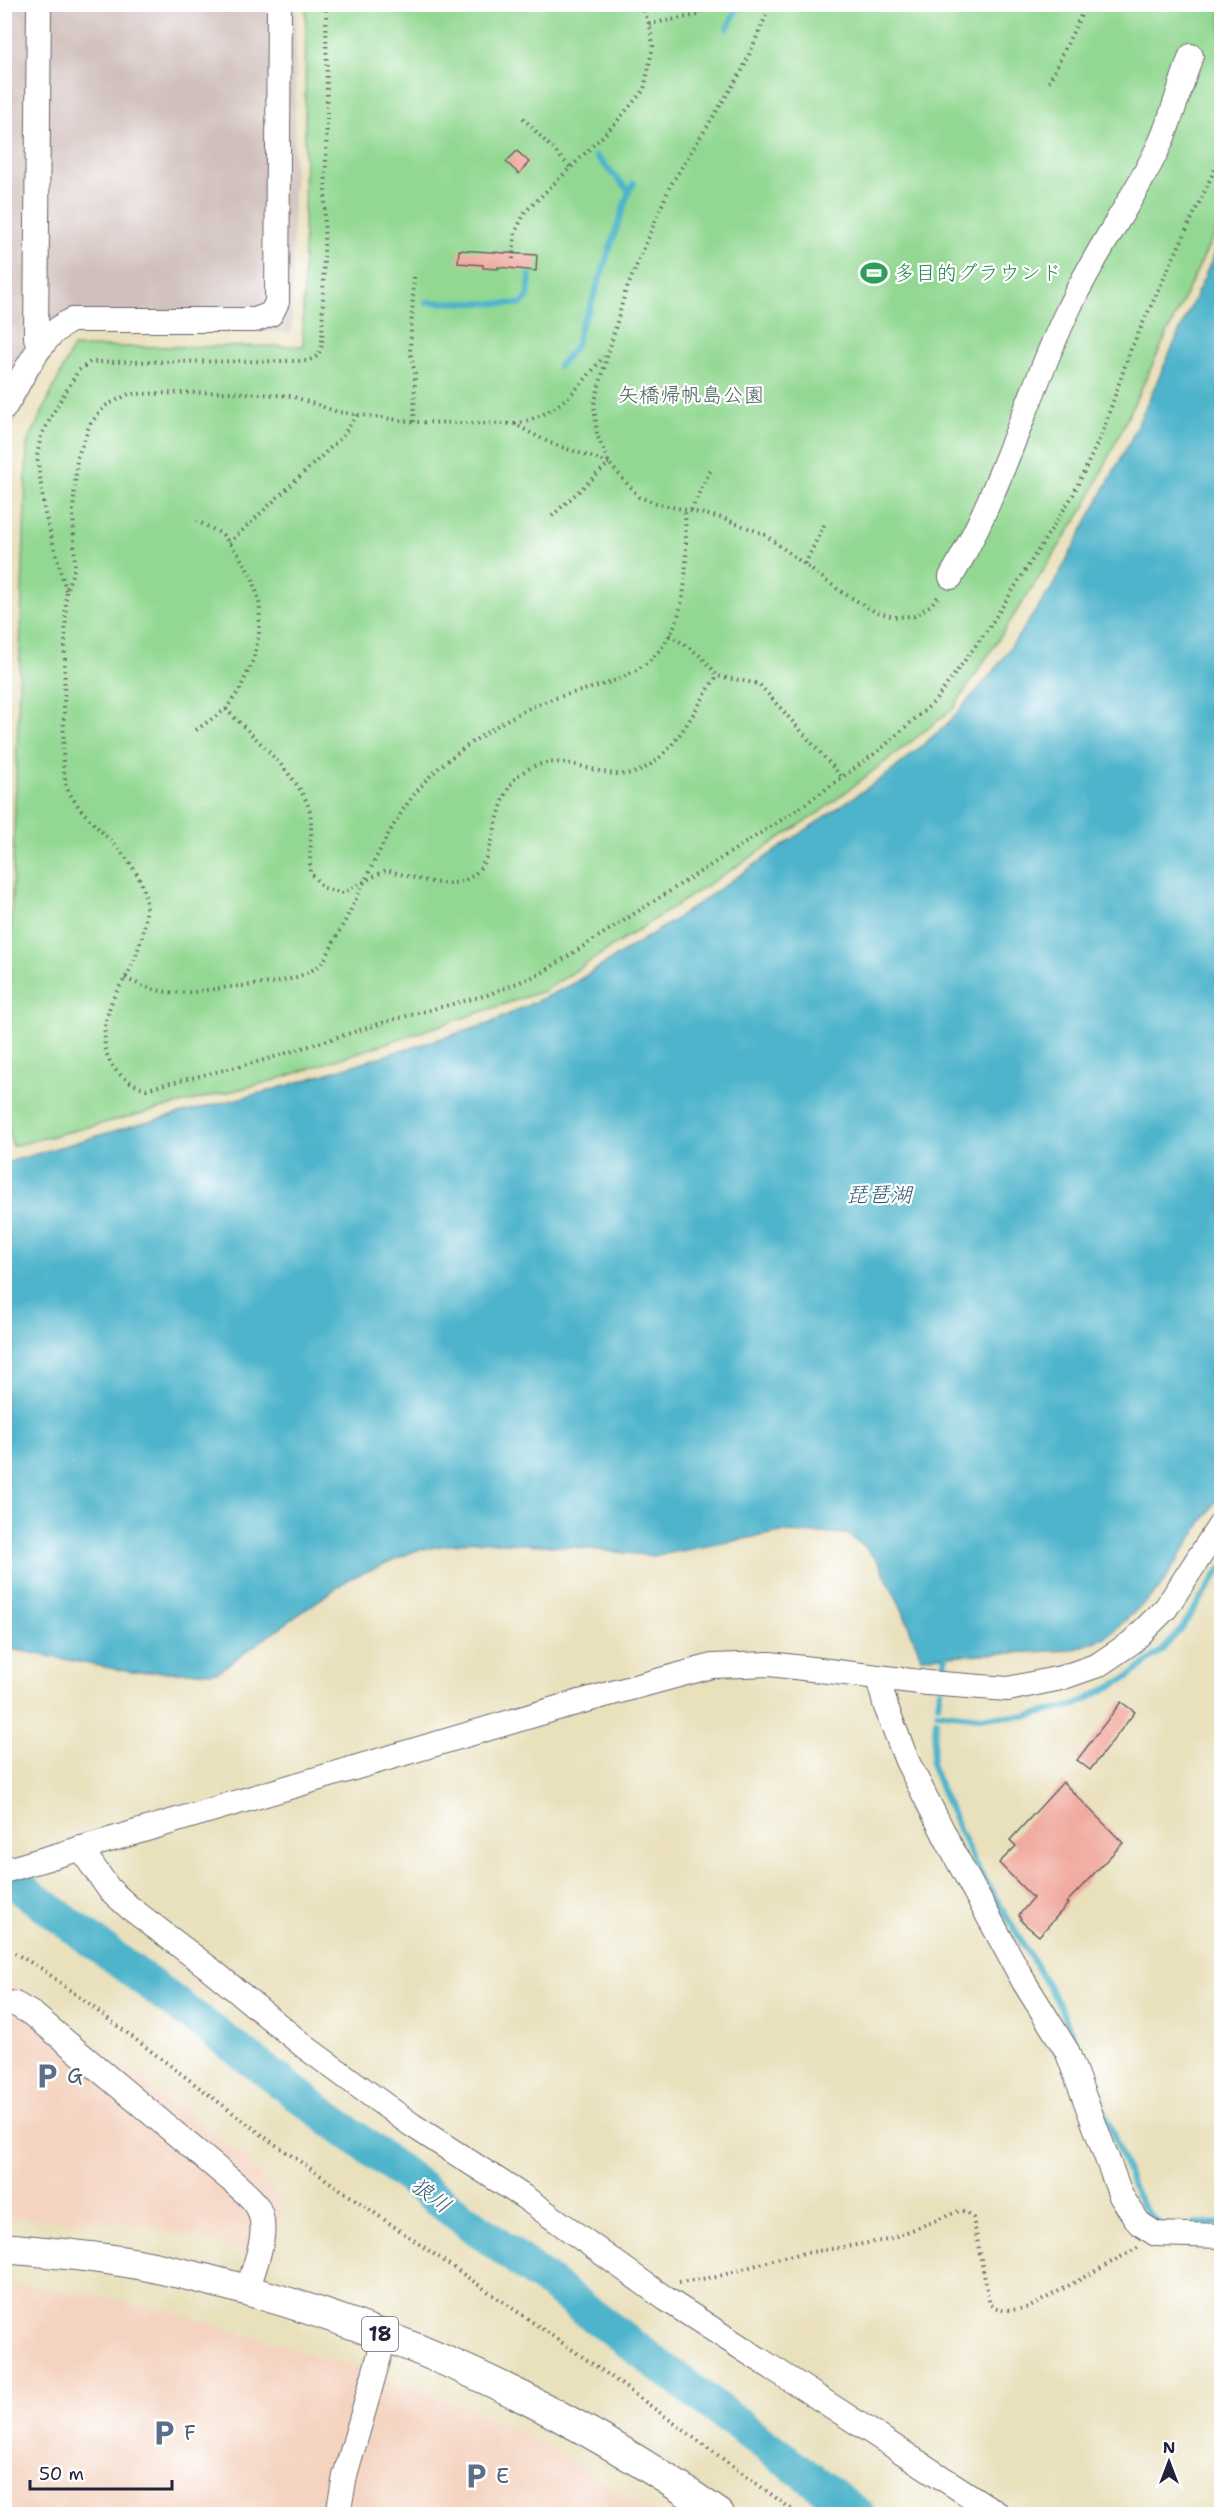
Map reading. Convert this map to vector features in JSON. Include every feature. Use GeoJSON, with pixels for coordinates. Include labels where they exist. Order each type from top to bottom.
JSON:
{"type":"FeatureCollection","features":[{"type":"Feature","properties":{"kind":"main road","name":"18"},"geometry":{"type":"LineString","coordinates":[[4,2248],[152,2267],[247,2291],[331,2316],[385,2336],[460,2366],[563,2417],[633,2457],[719,2514]]}},
{"type":"Feature","properties":{"kind":"street"},"geometry":{"type":"LineString","coordinates":[[39,4],[36,338],[42,346]]}},
{"type":"Feature","properties":{"kind":"street"},"geometry":{"type":"LineString","coordinates":[[4,408],[42,346],[58,326],[72,320],[255,320],[271,314],[277,302],[279,4]]}},
{"type":"Feature","properties":{"kind":"street"},"geometry":{"type":"LineString","coordinates":[[951,577],[975,536],[1034,384],[1069,307],[1160,145],[1191,56]]}},
{"type":"Feature","properties":{"kind":"street"},"geometry":{"type":"LineString","coordinates":[[4,1871],[550,1711],[712,1666],[770,1664],[954,1686],[1008,1689],[1061,1678],[1098,1665],[1132,1642],[1166,1608],[1219,1530]]}},
{"type":"Feature","properties":{"kind":"street"},"geometry":{"type":"LineString","coordinates":[[879,1678],[885,1707],[912,1771],[1024,1982],[1067,2051],[1121,2196],[1139,2223],[1156,2234],[1221,2236]]}},
{"type":"Feature","properties":{"kind":"street"},"geometry":{"type":"LineString","coordinates":[[80,1848],[109,1889],[130,1908],[209,1968],[305,2047],[412,2125],[524,2197],[666,2299],[998,2514]]}},
{"type":"Feature","properties":{"kind":"street"},"geometry":{"type":"LineString","coordinates":[[4,2002],[15,2004],[34,2015],[238,2186],[256,2204],[262,2218],[262,2232],[247,2291]]}},
{"type":"Feature","properties":{"kind":"street"},"geometry":{"type":"LineString","coordinates":[[359,2514],[338,2514],[345,2476],[385,2336]]}},
{"type":"Feature","properties":{"kind":"path"},"geometry":{"type":"LineString","coordinates":[[513,259],[516,232],[525,212],[611,128],[644,90],[653,46],[649,24],[641,4]]}},
{"type":"Feature","properties":{"kind":"path"},"geometry":{"type":"LineString","coordinates":[[649,24],[698,15],[708,4]]}},
{"type":"Feature","properties":{"kind":"path"},"geometry":{"type":"LineString","coordinates":[[771,4],[742,69],[670,186],[625,293],[594,404],[597,435],[609,463],[639,497],[659,504],[722,518],[764,534],[840,591],[874,611],[894,617],[914,616],[931,605],[951,577]]}},
{"type":"Feature","properties":{"kind":"path"},"geometry":{"type":"LineString","coordinates":[[1049,82],[1083,11]]}},
{"type":"Feature","properties":{"kind":"path"},"geometry":{"type":"LineString","coordinates":[[523,118],[570,167]]}},
{"type":"Feature","properties":{"kind":"path"},"geometry":{"type":"LineString","coordinates":[[607,353],[582,385],[558,406],[537,419],[514,424],[414,422],[338,412],[291,396],[231,392],[129,394],[105,406],[90,424],[77,458],[74,510],[75,567],[66,591],[63,765],[68,790],[81,808],[115,844],[133,869],[143,889],[146,912],[141,940],[113,1000],[104,1031],[107,1052],[114,1071],[129,1083],[146,1089],[261,1061],[395,1019],[486,995],[540,974],[800,808],[881,749],[935,701],[990,626],[1073,495],[1103,431],[1130,351],[1221,154]]}},
{"type":"Feature","properties":{"kind":"path"},"geometry":{"type":"LineString","coordinates":[[414,277],[410,351],[415,373],[414,422]]}},
{"type":"Feature","properties":{"kind":"path"},"geometry":{"type":"LineString","coordinates":[[229,543],[342,437],[357,414]]}},
{"type":"Feature","properties":{"kind":"path"},"geometry":{"type":"LineString","coordinates":[[514,424],[550,443],[609,463]]}},
{"type":"Feature","properties":{"kind":"path"},"geometry":{"type":"LineString","coordinates":[[552,516],[609,463]]}},
{"type":"Feature","properties":{"kind":"path"},"geometry":{"type":"LineString","coordinates":[[691,510],[712,467]]}},
{"type":"Feature","properties":{"kind":"path"},"geometry":{"type":"LineString","coordinates":[[125,978],[148,990],[175,994],[295,979],[320,965],[392,826],[421,786],[447,762],[497,726],[540,704],[631,675],[658,652],[677,624],[684,594],[685,508]]}},
{"type":"Feature","properties":{"kind":"path"},"geometry":{"type":"LineString","coordinates":[[196,730],[226,709],[240,689],[254,658],[260,634],[260,605],[253,579],[222,534],[197,522]]}},
{"type":"Feature","properties":{"kind":"path"},"geometry":{"type":"LineString","coordinates":[[805,564],[825,523]]}},
{"type":"Feature","properties":{"kind":"path"},"geometry":{"type":"LineString","coordinates":[[669,635],[694,649],[707,660],[717,676],[759,684],[842,777]]}},
{"type":"Feature","properties":{"kind":"path"},"geometry":{"type":"LineString","coordinates":[[226,709],[291,777],[303,795],[310,810],[310,873],[324,888],[343,892],[386,870],[441,885],[461,883],[476,874],[486,858],[505,794],[518,776],[541,763],[569,762],[610,774],[630,775],[646,768],[669,747],[683,729],[717,676]]}},
{"type":"Feature","properties":{"kind":"path"},"geometry":{"type":"LineString","coordinates":[[4,1947],[42,1969],[269,2140],[603,2371],[798,2514]]}},
{"type":"Feature","properties":{"kind":"path"},"geometry":{"type":"LineString","coordinates":[[666,2299],[677,2283],[716,2277],[787,2256],[887,2240],[959,2211],[967,2212],[973,2218],[990,2305],[1000,2310],[1017,2310],[1030,2307],[1123,2257],[1156,2234]]}},
{"type":"Feature","properties":{"kind":"shaded area"},"geometry":{"type":"Polygon","coordinates":[[[5,5],[296,5],[292,333],[101,327],[73,331],[61,339],[5,440],[5,5]]]}},
{"type":"Feature","properties":{"kind":"shaded area"},"geometry":{"type":"Polygon","coordinates":[[[4,1975],[244,2157],[283,2201],[273,2260],[191,2235],[136,2224],[5,2217],[4,1975]]]}},
{"type":"Feature","properties":{"kind":"shaded area","name":"F"},"geometry":{"type":"Polygon","coordinates":[[[4,2283],[97,2296],[168,2311],[346,2365],[468,2408],[533,2438],[654,2514],[5,2514],[4,2283]]]}},
{"type":"Feature","properties":{"kind":"green space","name":"矢橋帰帆島公園"},"geometry":{"type":"Polygon","coordinates":[[[306,5],[1221,5],[1221,220],[1086,505],[953,709],[820,812],[544,991],[272,1081],[12,1146],[5,1109],[27,444],[73,347],[303,346],[306,5]]]}},
{"type":"Feature","properties":{"kind":"water","name":"琵琶湖"},"geometry":{"type":"Polygon","coordinates":[[[1221,240],[1222,1491],[1158,1590],[1107,1637],[1072,1650],[921,1657],[902,1609],[879,1563],[865,1547],[847,1534],[781,1532],[654,1556],[572,1547],[474,1541],[417,1550],[349,1579],[217,1672],[131,1672],[5,1648],[5,1163],[128,1127],[276,1089],[488,1024],[571,985],[668,924],[892,771],[945,726],[994,671],[1051,589],[1131,439],[1221,240]]]}},
{"type":"Feature","properties":{"kind":"building"},"geometry":{"type":"Polygon","coordinates":[[[517,151],[529,162],[519,174],[506,162],[517,151]]]}},
{"type":"Feature","properties":{"kind":"building"},"geometry":{"type":"Polygon","coordinates":[[[459,250],[537,255],[536,271],[498,267],[498,269],[483,268],[483,265],[458,263],[459,250]]]}},
{"type":"Feature","properties":{"kind":"building"},"geometry":{"type":"Polygon","coordinates":[[[1121,1702],[1135,1712],[1090,1770],[1077,1760],[1121,1702]]]}},
{"type":"Feature","properties":{"kind":"building"},"geometry":{"type":"Polygon","coordinates":[[[1063,1782],[1123,1843],[1066,1903],[1068,1904],[1039,1936],[1022,1922],[1019,1915],[1033,1898],[999,1863],[1016,1846],[1010,1840],[1063,1782]]]}},
{"type":"Feature","properties":{"kind":"waterway"},"geometry":{"type":"LineString","coordinates":[[727,29],[739,4]]}},
{"type":"Feature","properties":{"kind":"waterway"},"geometry":{"type":"LineString","coordinates":[[596,156],[629,191],[634,183]]}},
{"type":"Feature","properties":{"kind":"waterway"},"geometry":{"type":"LineString","coordinates":[[559,366],[576,346],[580,327],[590,308],[629,191]]}},
{"type":"Feature","properties":{"kind":"waterway"},"geometry":{"type":"LineString","coordinates":[[426,302],[521,304],[528,297],[530,275]]}},
{"type":"Feature","properties":{"kind":"waterway"},"geometry":{"type":"LineString","coordinates":[[937,1712],[979,1717],[1027,1716],[1076,1705],[1130,1676],[1162,1650],[1181,1629],[1222,1567]]}},
{"type":"Feature","properties":{"kind":"waterway"},"geometry":{"type":"LineString","coordinates":[[942,1680],[947,1649]]}},
{"type":"Feature","properties":{"kind":"waterway"},"geometry":{"type":"LineString","coordinates":[[938,1704],[940,1690]]}},
{"type":"Feature","properties":{"kind":"waterway"},"geometry":{"type":"LineString","coordinates":[[936,1720],[932,1766],[945,1798],[974,1862],[1059,2004],[1091,2076],[1136,2194],[1146,2211],[1159,2223]]}},
{"type":"Feature","properties":{"kind":"waterway","name":"狼川"},"geometry":{"type":"LineString","coordinates":[[4,1875],[858,2514]]}},
{"type":"Feature","properties":{"kind":"waterway"},"geometry":{"type":"LineString","coordinates":[[1195,2223],[1222,2224]]}},
{"type":"Feature","properties":{"kind":"place","name":"多目的グラウンド"},"geometry":{"type":"Point","coordinates":[874,273]}},
{"type":"Feature","properties":{"kind":"place","name":"G"},"geometry":{"type":"Point","coordinates":[47,2076]}},
{"type":"Feature","properties":{"kind":"place","name":"F"},"geometry":{"type":"Point","coordinates":[164,2433]}},
{"type":"Feature","properties":{"kind":"place","name":"E"},"geometry":{"type":"Point","coordinates":[476,2476]}}]}
